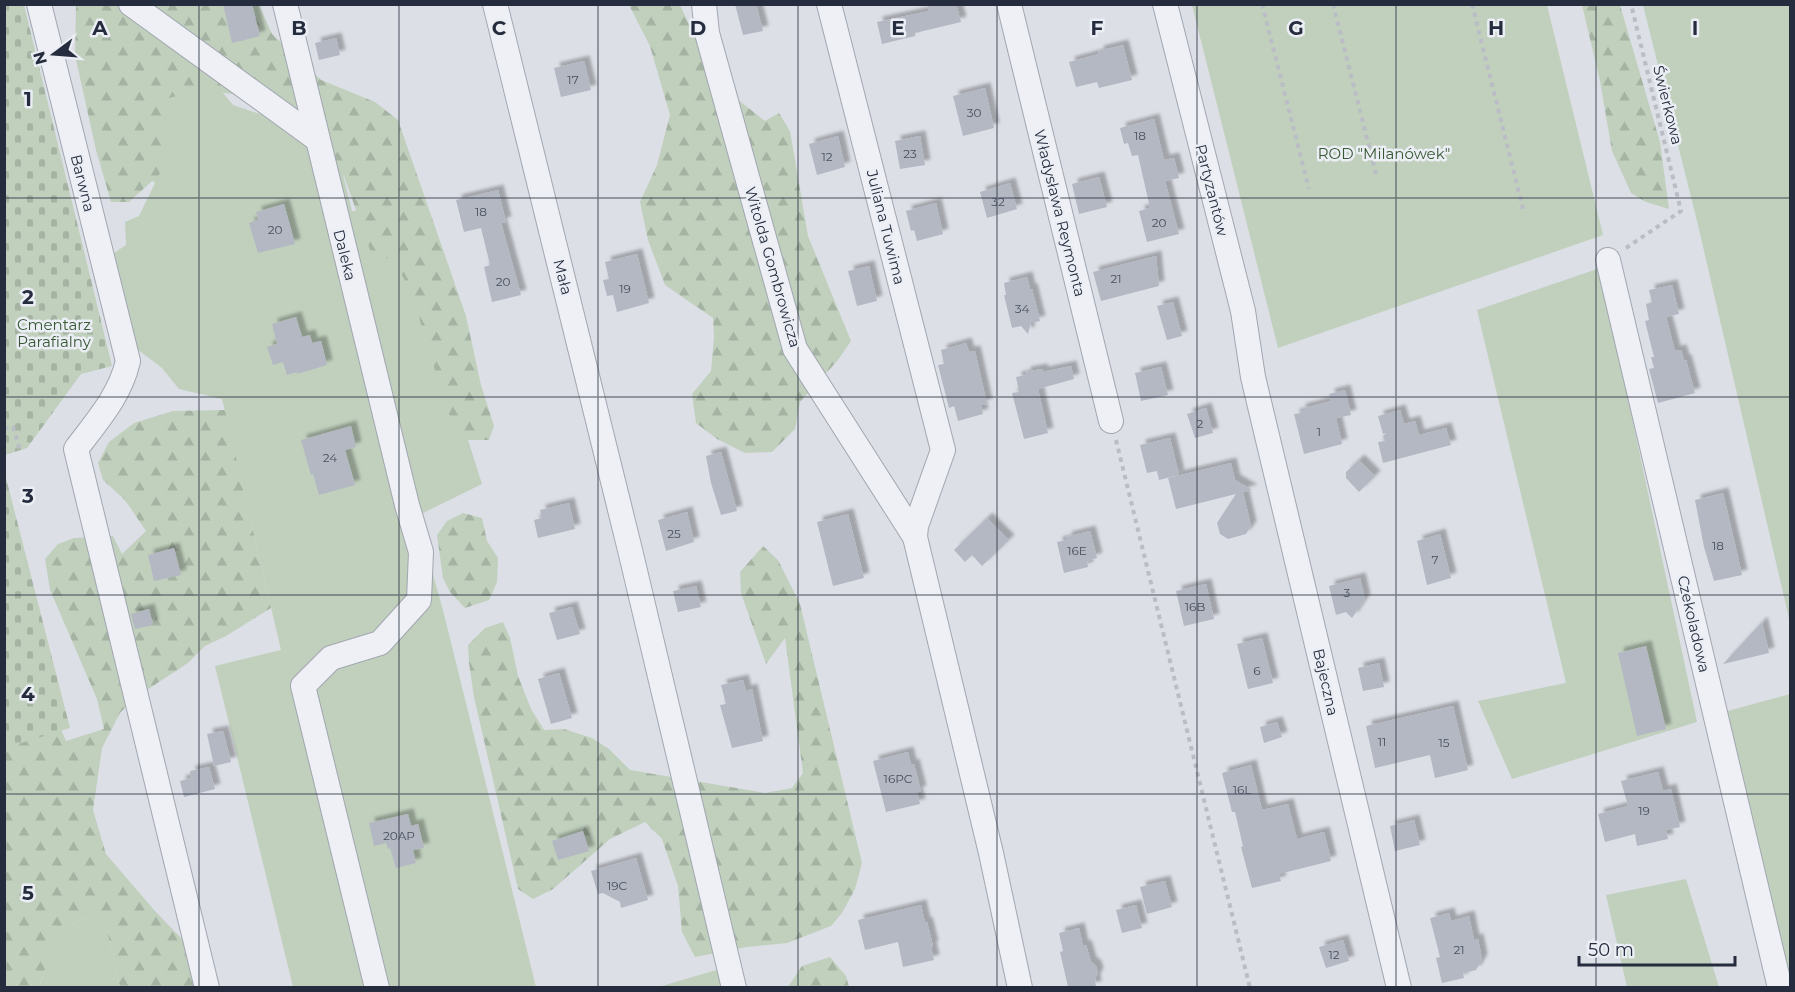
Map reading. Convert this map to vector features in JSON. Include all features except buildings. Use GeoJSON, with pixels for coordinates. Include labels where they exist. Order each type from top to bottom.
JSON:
{"type":"FeatureCollection","features":[{"type":"Feature","properties":{"kind":"street","name":"Barwna"},"geometry":{"type":"LineString","coordinates":[[39,4],[128,361],[117,394],[76,449],[207,987]]}},
{"type":"Feature","properties":{"kind":"street","name":"Daleka"},"geometry":{"type":"LineString","coordinates":[[285,4],[407,505],[421,552],[419,600],[380,643],[331,658],[303,686],[377,987]]}},
{"type":"Feature","properties":{"kind":"street","name":"Mała"},"geometry":{"type":"LineString","coordinates":[[495,4],[630,550],[734,987]]}},
{"type":"Feature","properties":{"kind":"street","name":"Witolda Gombrowicza"},"geometry":{"type":"LineString","coordinates":[[704,4],[707,33],[795,349],[915,537]]}},
{"type":"Feature","properties":{"kind":"street","name":"Juliana Tuwima"},"geometry":{"type":"LineString","coordinates":[[829,4],[943,450],[916,526],[915,537]]}},
{"type":"Feature","properties":{"kind":"street","name":"Władysława Reymonta"},"geometry":{"type":"LineString","coordinates":[[1009,4],[1111,421]]}},
{"type":"Feature","properties":{"kind":"street","name":"Partyzantów"},"geometry":{"type":"LineString","coordinates":[[1165,4],[1243,311],[1253,377]]}},
{"type":"Feature","properties":{"kind":"street"},"geometry":{"type":"LineString","coordinates":[[136,6],[317,140]]}},
{"type":"Feature","properties":{"kind":"street","name":"Czekoladowa"},"geometry":{"type":"LineString","coordinates":[[1608,260],[1780,987]]}},
{"type":"Feature","properties":{"kind":"street","name":"Bajeczna"},"geometry":{"type":"LineString","coordinates":[[1253,377],[1399,987]]}},
{"type":"Feature","properties":{"kind":"street"},"geometry":{"type":"LineString","coordinates":[[915,537],[991,853],[1020,987]]}},
{"type":"Feature","properties":{"kind":"path"},"geometry":{"type":"LineString","coordinates":[[1262,4],[1310,189]]}},
{"type":"Feature","properties":{"kind":"path"},"geometry":{"type":"LineString","coordinates":[[1333,4],[1376,174]]}},
{"type":"Feature","properties":{"kind":"path"},"geometry":{"type":"LineString","coordinates":[[1473,4],[1523,209]]}},
{"type":"Feature","properties":{"kind":"path","name":"Świerkowa"},"geometry":{"type":"LineString","coordinates":[[1608,260],[1681,211],[1631,4]]}},
{"type":"Feature","properties":{"kind":"path"},"geometry":{"type":"LineString","coordinates":[[1111,421],[1250,987]]}},
{"type":"Feature","properties":{"kind":"path"},"geometry":{"type":"LineString","coordinates":[[4,429],[13,427],[20,450]]}},
{"type":"Feature","properties":{"kind":"green space","name":"Cmentarz Parafialny"},"geometry":{"type":"Polygon","coordinates":[[[4,5],[24,5],[112,366],[81,374],[27,448],[5,455],[4,5]]]}},
{"type":"Feature","properties":{"kind":"green space"},"geometry":{"type":"Polygon","coordinates":[[[76,5],[259,5],[272,34],[321,80],[375,102],[398,120],[466,316],[481,385],[494,426],[489,440],[468,440],[457,433],[445,404],[412,294],[395,262],[370,250],[344,176],[248,97],[203,89],[165,99],[161,173],[129,202],[111,202],[96,150],[75,55],[76,5]]]}},
{"type":"Feature","properties":{"kind":"green space"},"geometry":{"type":"Polygon","coordinates":[[[116,5],[204,70],[233,105],[334,139],[352,211],[395,210],[482,484],[417,516],[444,614],[536,987],[293,987],[215,666],[281,650],[222,399],[179,389],[162,368],[137,349],[111,255],[126,245],[125,222],[139,216],[155,183],[139,166],[116,5]]]}},
{"type":"Feature","properties":{"kind":"green space"},"geometry":{"type":"Polygon","coordinates":[[[629,5],[680,5],[710,68],[722,87],[765,121],[779,113],[790,131],[808,236],[851,341],[838,360],[800,402],[795,429],[772,452],[745,453],[717,439],[696,423],[692,394],[711,371],[713,318],[665,285],[648,240],[640,202],[657,165],[670,115],[650,46],[629,5]]]}},
{"type":"Feature","properties":{"kind":"green space","name":"ROD \"Milanówek\""},"geometry":{"type":"Polygon","coordinates":[[[1192,5],[1547,5],[1603,235],[1278,348],[1192,5]]]}},
{"type":"Feature","properties":{"kind":"green space"},"geometry":{"type":"Polygon","coordinates":[[[1582,5],[1620,5],[1660,142],[1669,209],[1646,202],[1631,193],[1612,151],[1600,81],[1582,5]]]}},
{"type":"Feature","properties":{"kind":"green space"},"geometry":{"type":"Polygon","coordinates":[[[1643,5],[1790,5],[1790,623],[1698,225],[1643,5]]]}},
{"type":"Feature","properties":{"kind":"green space"},"geometry":{"type":"Polygon","coordinates":[[[1600,268],[1697,722],[1512,779],[1478,701],[1566,683],[1477,310],[1600,268]]]}},
{"type":"Feature","properties":{"kind":"green space"},"geometry":{"type":"Polygon","coordinates":[[[225,410],[271,608],[226,636],[205,646],[188,663],[136,697],[120,713],[102,748],[93,810],[106,854],[182,939],[194,987],[120,987],[105,922],[91,916],[73,924],[54,943],[39,987],[5,987],[4,618],[52,708],[66,741],[104,729],[97,699],[50,590],[45,559],[58,544],[74,538],[113,536],[122,554],[146,531],[125,500],[103,480],[98,463],[109,442],[134,423],[173,411],[225,410]]]}},
{"type":"Feature","properties":{"kind":"green space"},"geometry":{"type":"Polygon","coordinates":[[[4,470],[70,728],[5,748],[4,748],[4,470]]]}},
{"type":"Feature","properties":{"kind":"green space"},"geometry":{"type":"Polygon","coordinates":[[[463,513],[482,518],[487,541],[498,558],[497,582],[489,600],[465,608],[450,592],[443,578],[437,535],[447,521],[463,513]]]}},
{"type":"Feature","properties":{"kind":"green space"},"geometry":{"type":"Polygon","coordinates":[[[763,546],[778,560],[800,604],[862,863],[855,889],[842,913],[831,926],[787,943],[747,947],[695,957],[682,932],[678,886],[662,839],[645,822],[610,839],[553,889],[533,899],[518,889],[474,697],[468,645],[485,628],[503,622],[510,638],[518,676],[531,709],[544,730],[564,729],[592,738],[609,749],[630,770],[765,793],[792,788],[803,773],[785,638],[766,664],[741,593],[740,572],[763,546]]]}},
{"type":"Feature","properties":{"kind":"green space"},"geometry":{"type":"Polygon","coordinates":[[[1790,694],[1790,987],[1724,712],[1790,694]]]}},
{"type":"Feature","properties":{"kind":"green space"},"geometry":{"type":"Polygon","coordinates":[[[1686,879],[1719,987],[1627,987],[1606,895],[1686,879]]]}},
{"type":"Feature","properties":{"kind":"green space"},"geometry":{"type":"Polygon","coordinates":[[[91,916],[105,921],[120,987],[39,988],[53,943],[73,924],[91,916]]]}},
{"type":"Feature","properties":{"kind":"green space"},"geometry":{"type":"Polygon","coordinates":[[[830,957],[846,976],[849,987],[788,987],[802,966],[830,957]]]}},
{"type":"Feature","properties":{"kind":"green space"},"geometry":{"type":"Polygon","coordinates":[[[723,968],[727,988],[655,988],[723,968]]]}}]}
